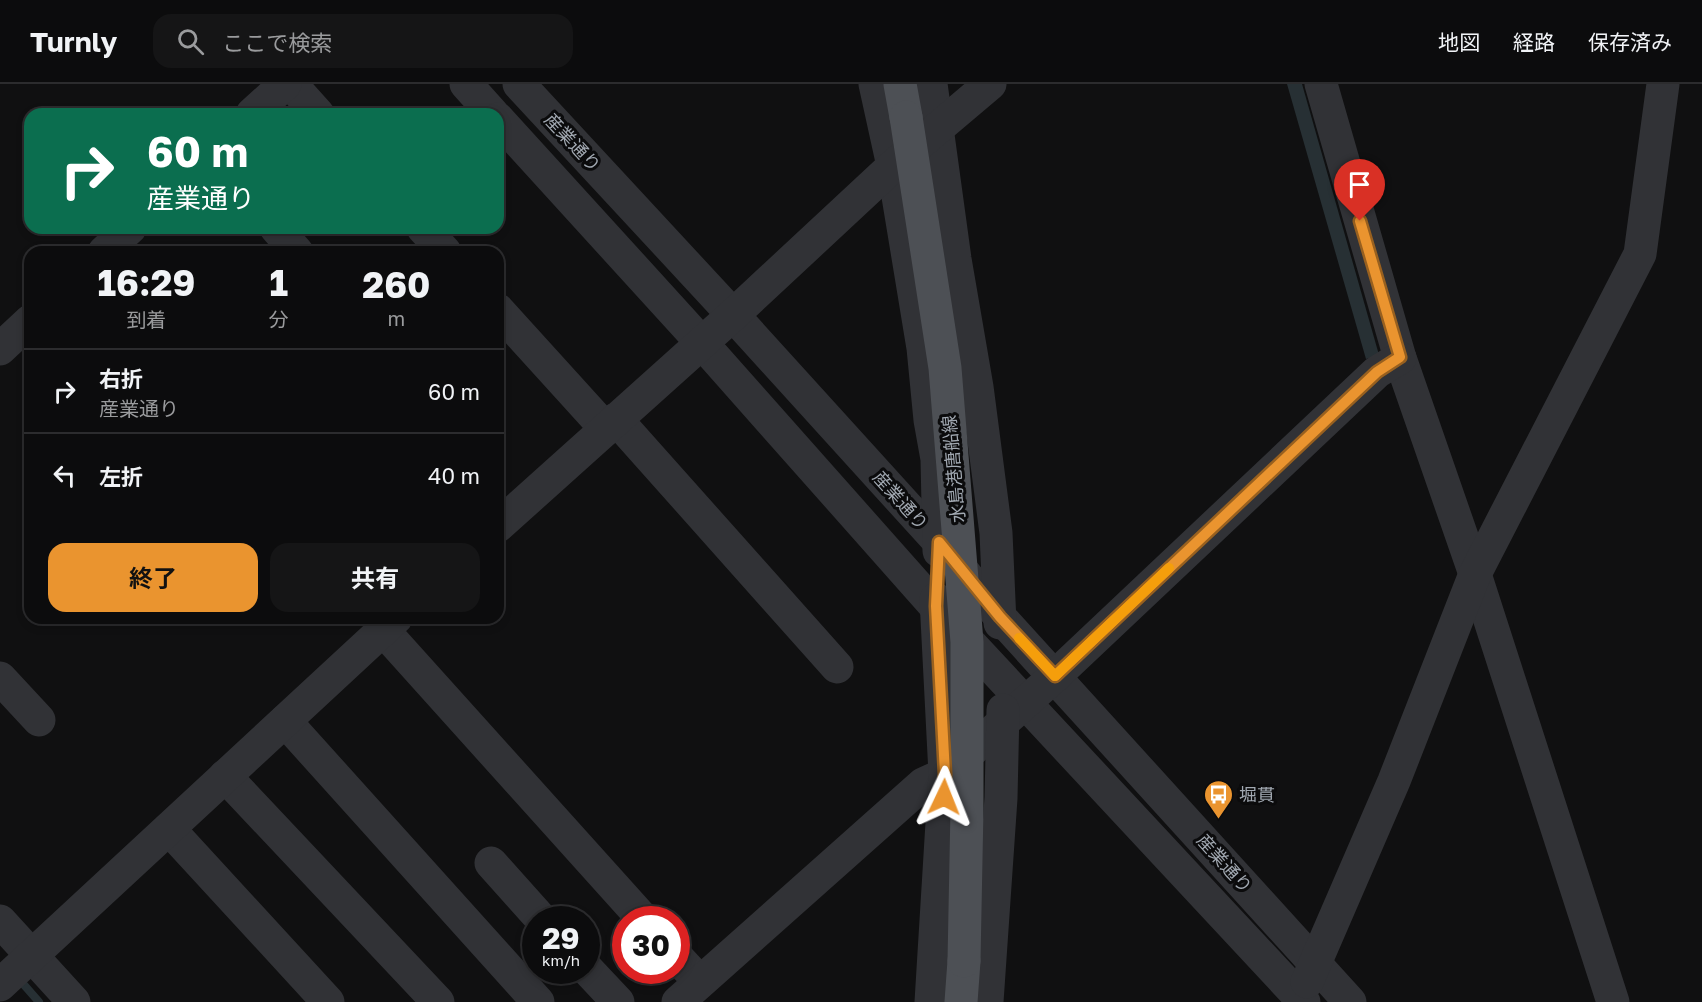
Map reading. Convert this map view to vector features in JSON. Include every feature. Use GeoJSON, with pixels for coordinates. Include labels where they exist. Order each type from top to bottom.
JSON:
{"type":"FeatureCollection","features":[{"type":"Feature","properties":{"kind":"main road","name":"水島港唐船線"},"geometry":{"type":"LineString","coordinates":[[900,84],[945,368],[967,642],[968,808],[961,1002]]}},
{"type":"Feature","properties":{"kind":"street"},"geometry":{"type":"LineString","coordinates":[[259,108],[285,84]]}},
{"type":"Feature","properties":{"kind":"street"},"geometry":{"type":"LineString","coordinates":[[291,84],[313,108]]}},
{"type":"Feature","properties":{"kind":"street"},"geometry":{"type":"LineString","coordinates":[[466,84],[488,108]]}},
{"type":"Feature","properties":{"kind":"street","name":"産業通り"},"geometry":{"type":"LineString","coordinates":[[519,84],[939,542],[1000,617],[1350,1002]]}},
{"type":"Feature","properties":{"kind":"street"},"geometry":{"type":"LineString","coordinates":[[875,84],[893,166],[923,348],[930,420],[937,459],[939,542],[936,606],[945,774],[931,1002]]}},
{"type":"Feature","properties":{"kind":"street"},"geometry":{"type":"LineString","coordinates":[[931,84],[955,259],[977,387],[996,533],[1000,617],[1010,701],[987,1002]]}},
{"type":"Feature","properties":{"kind":"street"},"geometry":{"type":"LineString","coordinates":[[504,521],[733,315],[893,166],[990,84]]}},
{"type":"Feature","properties":{"kind":"street"},"geometry":{"type":"LineString","coordinates":[[1321,84],[1400,357],[1474,574],[1613,1002]]}},
{"type":"Feature","properties":{"kind":"street"},"geometry":{"type":"LineString","coordinates":[[1300,1000],[1394,781],[1474,574],[1640,254],[1663,84]]}},
{"type":"Feature","properties":{"kind":"street","name":"産業通り"},"geometry":{"type":"LineString","coordinates":[[504,126],[936,606],[1010,701],[1300,1000]]}},
{"type":"Feature","properties":{"kind":"street"},"geometry":{"type":"LineString","coordinates":[[110,246],[124,234]]}},
{"type":"Feature","properties":{"kind":"street"},"geometry":{"type":"LineString","coordinates":[[281,234],[292,246]]}},
{"type":"Feature","properties":{"kind":"street"},"geometry":{"type":"LineString","coordinates":[[428,234],[439,246]]}},
{"type":"Feature","properties":{"kind":"street"},"geometry":{"type":"LineString","coordinates":[[504,316],[611,424],[837,667]]}},
{"type":"Feature","properties":{"kind":"street"},"geometry":{"type":"LineString","coordinates":[[0,349],[24,327]]}},
{"type":"Feature","properties":{"kind":"street"},"geometry":{"type":"LineString","coordinates":[[689,992],[922,784],[945,774],[1010,701],[1055,676],[1377,372],[1400,357]]}},
{"type":"Feature","properties":{"kind":"street"},"geometry":{"type":"LineString","coordinates":[[0,985],[389,624],[632,906]]}},
{"type":"Feature","properties":{"kind":"street"},"geometry":{"type":"LineString","coordinates":[[0,678],[39,720]]}},
{"type":"Feature","properties":{"kind":"street"},"geometry":{"type":"LineString","coordinates":[[285,721],[538,1002]]}},
{"type":"Feature","properties":{"kind":"street"},"geometry":{"type":"LineString","coordinates":[[225,776],[438,1002]]}},
{"type":"Feature","properties":{"kind":"street"},"geometry":{"type":"LineString","coordinates":[[169,829],[328,1002]]}},
{"type":"Feature","properties":{"kind":"street"},"geometry":{"type":"LineString","coordinates":[[491,863],[529,906]]}},
{"type":"Feature","properties":{"kind":"street"},"geometry":{"type":"LineString","coordinates":[[0,921],[74,1002]]}},
{"type":"Feature","properties":{"kind":"street"},"geometry":{"type":"LineString","coordinates":[[600,983],[618,1002]]}},
{"type":"Feature","properties":{"kind":"shaded area"},"geometry":{"type":"Polygon","coordinates":[[[1287,84],[1302,84],[1379,355],[1366,359],[1287,84]]]}},
{"type":"Feature","properties":{"kind":"waterway"},"geometry":{"type":"LineString","coordinates":[[18,978],[39,1002]]}},
{"type":"Feature","properties":{"kind":"slow traffic"},"geometry":{"type":"LineString","coordinates":[[1019,638],[1055,676],[1169,568]]}},
{"type":"Feature","properties":{"kind":"place","name":"堀貫"},"geometry":{"type":"Point","coordinates":[1218,820]}},
{"type":"Feature","properties":{"kind":"route"},"geometry":{"type":"LineString","coordinates":[[944,797],[945,774],[936,606],[939,542],[1000,617],[1055,676],[1377,372],[1400,357],[1360,221]]}}]}
